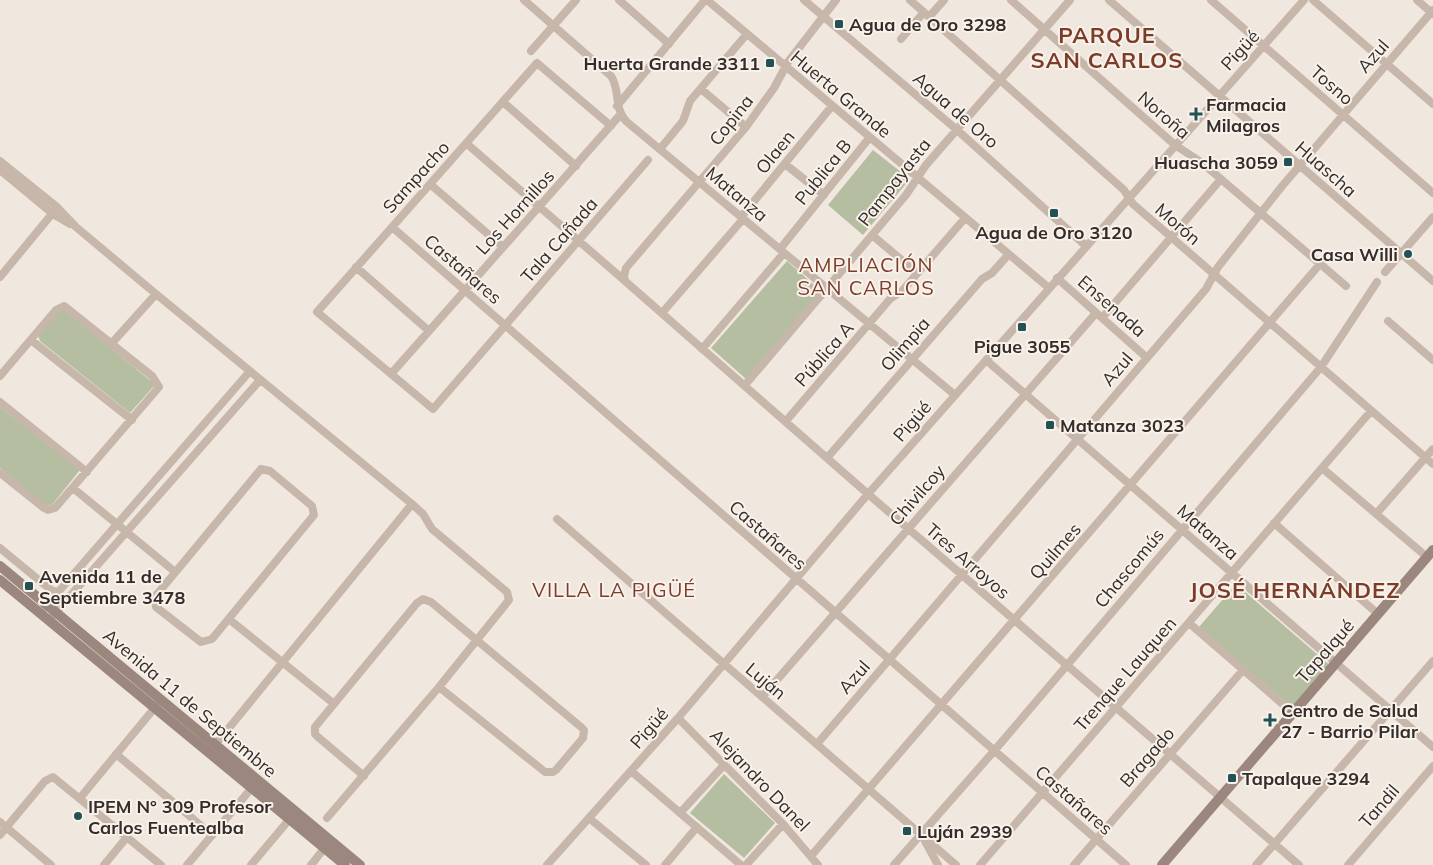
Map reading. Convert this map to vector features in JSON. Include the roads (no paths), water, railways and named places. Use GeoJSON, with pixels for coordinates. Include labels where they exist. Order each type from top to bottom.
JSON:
{"type":"FeatureCollection","features":[{"type":"Feature","properties":{"kind":"main road","name":"Tapalqué"},"geometry":{"type":"LineString","coordinates":[[1162,865],[1430,553]]}},
{"type":"Feature","properties":{"kind":"main road","name":"Avenida 11 de Septiembre"},"geometry":{"type":"LineString","coordinates":[[0,566],[3,581],[44,609],[328,844],[360,865]]}},
{"type":"Feature","properties":{"kind":"main road","name":"Avenida 11 de Septiembre"},"geometry":{"type":"LineString","coordinates":[[159,703],[215,745],[255,784]]}},
{"type":"Feature","properties":{"kind":"main road","name":"Avenida 11 de Septiembre"},"geometry":{"type":"LineString","coordinates":[[328,844],[345,865]]}},
{"type":"Feature","properties":{"kind":"street"},"geometry":{"type":"LineString","coordinates":[[524,0],[611,76],[614,81],[620,115]]}},
{"type":"Feature","properties":{"kind":"street"},"geometry":{"type":"LineString","coordinates":[[530,51],[576,0]]}},
{"type":"Feature","properties":{"kind":"street"},"geometry":{"type":"LineString","coordinates":[[619,0],[669,44]]}},
{"type":"Feature","properties":{"kind":"street"},"geometry":{"type":"LineString","coordinates":[[617,106],[706,0]]}},
{"type":"Feature","properties":{"kind":"street","name":"Huerta Grande"},"geometry":{"type":"LineString","coordinates":[[706,0],[1049,288]]}},
{"type":"Feature","properties":{"kind":"street","name":"Agua de Oro"},"geometry":{"type":"LineString","coordinates":[[804,0],[956,129],[1086,246]]}},
{"type":"Feature","properties":{"kind":"street","name":"Copina"},"geometry":{"type":"LineString","coordinates":[[624,278],[626,268],[746,127],[774,88],[785,67],[836,0]]}},
{"type":"Feature","properties":{"kind":"street","name":"Morón"},"geometry":{"type":"LineString","coordinates":[[910,0],[1124,190],[1129,198],[1170,237],[1433,464]]}},
{"type":"Feature","properties":{"kind":"street"},"geometry":{"type":"LineString","coordinates":[[901,39],[944,0]]}},
{"type":"Feature","properties":{"kind":"street","name":"Noroña"},"geometry":{"type":"LineString","coordinates":[[1011,0],[1175,145],[1221,179],[1346,286]]}},
{"type":"Feature","properties":{"kind":"street","name":"Pampayasta"},"geometry":{"type":"LineString","coordinates":[[745,386],[906,195],[956,129],[1070,0]]}},
{"type":"Feature","properties":{"kind":"street","name":"Huascha"},"geometry":{"type":"LineString","coordinates":[[1109,0],[1433,281]]}},
{"type":"Feature","properties":{"kind":"street","name":"Tosno"},"geometry":{"type":"LineString","coordinates":[[1211,0],[1433,193]]}},
{"type":"Feature","properties":{"kind":"street","name":"Pigüé"},"geometry":{"type":"LineString","coordinates":[[548,865],[678,718],[868,494],[1304,0]]}},
{"type":"Feature","properties":{"kind":"street"},"geometry":{"type":"LineString","coordinates":[[1313,0],[1433,104]]}},
{"type":"Feature","properties":{"kind":"street"},"geometry":{"type":"LineString","coordinates":[[1417,0],[1432,12]]}},
{"type":"Feature","properties":{"kind":"street","name":"Azul"},"geometry":{"type":"LineString","coordinates":[[817,744],[1206,289],[1213,274],[1299,165],[1432,12]]}},
{"type":"Feature","properties":{"kind":"street"},"geometry":{"type":"LineString","coordinates":[[660,149],[683,121],[690,101],[746,35]]}},
{"type":"Feature","properties":{"kind":"street","name":"Sampacho"},"geometry":{"type":"LineString","coordinates":[[391,374],[317,312],[466,143],[538,63],[611,126]]}},
{"type":"Feature","properties":{"kind":"street"},"geometry":{"type":"LineString","coordinates":[[701,89],[746,127]]}},
{"type":"Feature","properties":{"kind":"street"},"geometry":{"type":"LineString","coordinates":[[503,102],[576,166]]}},
{"type":"Feature","properties":{"kind":"street","name":"Olaen"},"geometry":{"type":"LineString","coordinates":[[662,313],[742,218],[832,106]]}},
{"type":"Feature","properties":{"kind":"street","name":"Los Hornillos"},"geometry":{"type":"LineString","coordinates":[[391,374],[620,115]]}},
{"type":"Feature","properties":{"kind":"street","name":"Matanza"},"geometry":{"type":"LineString","coordinates":[[620,115],[955,395]]}},
{"type":"Feature","properties":{"kind":"street","name":"Publica B"},"geometry":{"type":"LineString","coordinates":[[702,349],[782,251],[824,194],[870,137]]}},
{"type":"Feature","properties":{"kind":"street","name":"Tres Arroyos"},"geometry":{"type":"LineString","coordinates":[[466,143],[624,278],[868,494],[1299,865]]}},
{"type":"Feature","properties":{"kind":"street","name":"Tala Cañada"},"geometry":{"type":"LineString","coordinates":[[391,374],[433,409],[648,160]]}},
{"type":"Feature","properties":{"kind":"street"},"geometry":{"type":"LineString","coordinates":[[0,161],[55,211]]}},
{"type":"Feature","properties":{"kind":"street"},"geometry":{"type":"LineString","coordinates":[[785,164],[824,194]]}},
{"type":"Feature","properties":{"kind":"street"},"geometry":{"type":"LineString","coordinates":[[0,170],[76,227],[412,504],[423,514],[432,529],[509,596],[506,604],[439,687],[327,818]]}},
{"type":"Feature","properties":{"kind":"street","name":"Chivilcoy"},"geometry":{"type":"LineString","coordinates":[[762,697],[1024,394],[1099,316],[1221,179]]}},
{"type":"Feature","properties":{"kind":"street"},"geometry":{"type":"LineString","coordinates":[[430,184],[503,247]]}},
{"type":"Feature","properties":{"kind":"street"},"geometry":{"type":"LineString","coordinates":[[0,277],[55,211]]}},
{"type":"Feature","properties":{"kind":"street"},"geometry":{"type":"LineString","coordinates":[[1385,272],[1433,217]]}},
{"type":"Feature","properties":{"kind":"street","name":"Pública A"},"geometry":{"type":"LineString","coordinates":[[786,421],[890,299],[903,290],[966,218]]}},
{"type":"Feature","properties":{"kind":"street","name":"Castañares"},"geometry":{"type":"LineString","coordinates":[[392,227],[1126,865]]}},
{"type":"Feature","properties":{"kind":"street"},"geometry":{"type":"LineString","coordinates":[[872,235],[917,272]]}},
{"type":"Feature","properties":{"kind":"street","name":"Olimpia"},"geometry":{"type":"LineString","coordinates":[[827,458],[982,279],[992,273],[1008,255]]}},
{"type":"Feature","properties":{"kind":"street","name":"Quilmes"},"geometry":{"type":"LineString","coordinates":[[811,856],[1320,264]]}},
{"type":"Feature","properties":{"kind":"street"},"geometry":{"type":"LineString","coordinates":[[356,267],[429,331]]}},
{"type":"Feature","properties":{"kind":"street","name":"Ensenada"},"geometry":{"type":"LineString","coordinates":[[1058,278],[1146,357]]}},
{"type":"Feature","properties":{"kind":"street","name":"Chascomús"},"geometry":{"type":"LineString","coordinates":[[894,865],[922,835],[1321,367],[1377,282]]}},
{"type":"Feature","properties":{"kind":"street"},"geometry":{"type":"LineString","coordinates":[[112,343],[156,294]]}},
{"type":"Feature","properties":{"kind":"street"},"geometry":{"type":"LineString","coordinates":[[0,376],[56,310],[64,306],[112,343],[158,383],[157,390],[55,508],[48,510],[0,472]]}},
{"type":"Feature","properties":{"kind":"street"},"geometry":{"type":"LineString","coordinates":[[1388,321],[1433,360]]}},
{"type":"Feature","properties":{"kind":"street"},"geometry":{"type":"LineString","coordinates":[[32,340],[132,420]]}},
{"type":"Feature","properties":{"kind":"street","name":"Matanza"},"geometry":{"type":"LineString","coordinates":[[986,360],[1433,746]]}},
{"type":"Feature","properties":{"kind":"street"},"geometry":{"type":"LineString","coordinates":[[44,609],[250,371]]}},
{"type":"Feature","properties":{"kind":"street"},"geometry":{"type":"LineString","coordinates":[[52,616],[260,380]]}},
{"type":"Feature","properties":{"kind":"street"},"geometry":{"type":"LineString","coordinates":[[0,402],[87,472]]}},
{"type":"Feature","properties":{"kind":"street","name":"Trenque Lauquen"},"geometry":{"type":"LineString","coordinates":[[980,865],[1371,411]]}},
{"type":"Feature","properties":{"kind":"street"},"geometry":{"type":"LineString","coordinates":[[1376,514],[1433,449]]}},
{"type":"Feature","properties":{"kind":"street"},"geometry":{"type":"LineString","coordinates":[[1322,468],[1376,514],[1430,553]]}},
{"type":"Feature","properties":{"kind":"street"},"geometry":{"type":"LineString","coordinates":[[261,469],[270,471],[312,506],[315,512],[313,519],[230,620],[212,639],[201,642],[156,607],[155,594],[261,469]]}},
{"type":"Feature","properties":{"kind":"street"},"geometry":{"type":"LineString","coordinates":[[73,488],[174,571]]}},
{"type":"Feature","properties":{"kind":"street"},"geometry":{"type":"LineString","coordinates":[[215,745],[412,504]]}},
{"type":"Feature","properties":{"kind":"street","name":"Luján"},"geometry":{"type":"LineString","coordinates":[[557,519],[956,865]]}},
{"type":"Feature","properties":{"kind":"street"},"geometry":{"type":"LineString","coordinates":[[1274,524],[1378,614]]}},
{"type":"Feature","properties":{"kind":"street"},"geometry":{"type":"LineString","coordinates":[[0,548],[51,590],[57,592]]}},
{"type":"Feature","properties":{"kind":"street"},"geometry":{"type":"LineString","coordinates":[[364,776],[315,734],[315,727],[417,603],[423,599],[431,602],[581,727],[584,730],[583,738],[556,770],[545,772],[439,687]]}},
{"type":"Feature","properties":{"kind":"street"},"geometry":{"type":"LineString","coordinates":[[230,620],[333,703]]}},
{"type":"Feature","properties":{"kind":"street"},"geometry":{"type":"LineString","coordinates":[[1189,623],[1293,713]]}},
{"type":"Feature","properties":{"kind":"street"},"geometry":{"type":"LineString","coordinates":[[1256,865],[1433,661]]}},
{"type":"Feature","properties":{"kind":"street","name":"Bragado"},"geometry":{"type":"LineString","coordinates":[[1074,865],[1243,670]]}},
{"type":"Feature","properties":{"kind":"street"},"geometry":{"type":"LineString","coordinates":[[80,798],[159,703]]}},
{"type":"Feature","properties":{"kind":"street","name":"Alejandro Danel"},"geometry":{"type":"LineString","coordinates":[[678,718],[783,824],[818,865]]}},
{"type":"Feature","properties":{"kind":"street"},"geometry":{"type":"LineString","coordinates":[[116,754],[212,835]]}},
{"type":"Feature","properties":{"kind":"street"},"geometry":{"type":"LineString","coordinates":[[680,813],[724,765]]}},
{"type":"Feature","properties":{"kind":"street","name":"Tandil"},"geometry":{"type":"LineString","coordinates":[[1348,865],[1433,766]]}},
{"type":"Feature","properties":{"kind":"street"},"geometry":{"type":"LineString","coordinates":[[631,771],[741,865]]}},
{"type":"Feature","properties":{"kind":"street"},"geometry":{"type":"LineString","coordinates":[[0,835],[3,824],[49,777],[57,779],[161,865]]}},
{"type":"Feature","properties":{"kind":"street"},"geometry":{"type":"LineString","coordinates":[[187,865],[255,784]]}},
{"type":"Feature","properties":{"kind":"street"},"geometry":{"type":"LineString","coordinates":[[251,865],[293,815]]}},
{"type":"Feature","properties":{"kind":"street"},"geometry":{"type":"LineString","coordinates":[[590,818],[646,865]]}},
{"type":"Feature","properties":{"kind":"street"},"geometry":{"type":"LineString","coordinates":[[3,824],[51,865]]}},
{"type":"Feature","properties":{"kind":"street"},"geometry":{"type":"LineString","coordinates":[[746,865],[783,824]]}},
{"type":"Feature","properties":{"kind":"street"},"geometry":{"type":"LineString","coordinates":[[665,865],[697,827]]}},
{"type":"Feature","properties":{"kind":"street"},"geometry":{"type":"LineString","coordinates":[[922,835],[938,865]]}},
{"type":"Feature","properties":{"kind":"street"},"geometry":{"type":"LineString","coordinates":[[104,865],[127,837]]}},
{"type":"Feature","properties":{"kind":"street"},"geometry":{"type":"LineString","coordinates":[[311,865],[328,844]]}},
{"type":"Feature","properties":{"kind":"place","name":"Agua de Oro 3298"},"geometry":{"type":"Point","coordinates":[839,24]}},
{"type":"Feature","properties":{"kind":"place","name":"Huerta Grande 3311"},"geometry":{"type":"Point","coordinates":[770,63]}},
{"type":"Feature","properties":{"kind":"place","name":"Farmacia Milagros"},"geometry":{"type":"Point","coordinates":[1196,114]}},
{"type":"Feature","properties":{"kind":"place","name":"Huascha 3059"},"geometry":{"type":"Point","coordinates":[1288,162]}},
{"type":"Feature","properties":{"kind":"place","name":"Agua de Oro 3120"},"geometry":{"type":"Point","coordinates":[1054,213]}},
{"type":"Feature","properties":{"kind":"place","name":"Casa Willi"},"geometry":{"type":"Point","coordinates":[1408,254]}},
{"type":"Feature","properties":{"kind":"place","name":"Pigue 3055"},"geometry":{"type":"Point","coordinates":[1022,327]}},
{"type":"Feature","properties":{"kind":"place","name":"Matanza 3023"},"geometry":{"type":"Point","coordinates":[1050,425]}},
{"type":"Feature","properties":{"kind":"place","name":"Avenida 11 de Septiembre 3478"},"geometry":{"type":"Point","coordinates":[29,586]}},
{"type":"Feature","properties":{"kind":"place","name":"Centro de Salud 27 - Barrio Pilar"},"geometry":{"type":"Point","coordinates":[1270,720]}},
{"type":"Feature","properties":{"kind":"place","name":"Tapalque 3294"},"geometry":{"type":"Point","coordinates":[1232,778]}},
{"type":"Feature","properties":{"kind":"place","name":"IPEM N° 309 Profesor Carlos Fuentealba"},"geometry":{"type":"Point","coordinates":[78,816]}},
{"type":"Feature","properties":{"kind":"place","name":"Luján 2939"},"geometry":{"type":"Point","coordinates":[907,831]}},
{"type":"Feature","properties":{"kind":"district","name":"PARQUE SAN CARLOS"},"geometry":{"type":"Point","coordinates":[1107,48]}},
{"type":"Feature","properties":{"kind":"district","name":"AMPLIACIÓN SAN CARLOS"},"geometry":{"type":"Point","coordinates":[866,276]}},
{"type":"Feature","properties":{"kind":"district","name":"VILLA LA PIGÜÉ"},"geometry":{"type":"Point","coordinates":[614,589]}},
{"type":"Feature","properties":{"kind":"district","name":"JOSÉ HERNÁNDEZ"},"geometry":{"type":"Point","coordinates":[1295,590]}}]}
